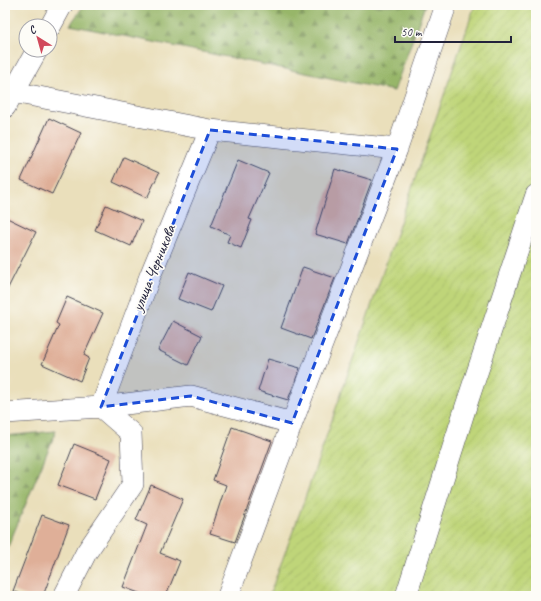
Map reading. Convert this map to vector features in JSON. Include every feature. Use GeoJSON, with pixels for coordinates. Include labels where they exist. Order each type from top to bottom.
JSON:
{"type":"FeatureCollection","features":[{"type":"Feature","properties":{"kind":"street"},"geometry":{"type":"LineString","coordinates":[[55,18],[62,5]]}},
{"type":"Feature","properties":{"kind":"street"},"geometry":{"type":"LineString","coordinates":[[228,596],[292,423],[397,149],[446,5]]}},
{"type":"Feature","properties":{"kind":"street"},"geometry":{"type":"LineString","coordinates":[[32,58],[9,99],[210,130],[397,149]]}},
{"type":"Feature","properties":{"kind":"street","name":"улица Черникова"},"geometry":{"type":"LineString","coordinates":[[101,407],[150,276],[210,130]]}},
{"type":"Feature","properties":{"kind":"street"},"geometry":{"type":"LineString","coordinates":[[406,596],[466,406],[536,195]]}},
{"type":"Feature","properties":{"kind":"street"},"geometry":{"type":"LineString","coordinates":[[5,413],[101,407],[191,396],[292,423]]}},
{"type":"Feature","properties":{"kind":"street"},"geometry":{"type":"LineString","coordinates":[[64,596],[86,553],[133,484],[131,433],[101,407]]}},
{"type":"Feature","properties":{"kind":"highlighted area"},"geometry":{"type":"Polygon","coordinates":[[[210,130],[397,149],[292,423],[191,396],[101,407],[210,130]]]}},
{"type":"Feature","properties":{"kind":"green space"},"geometry":{"type":"Polygon","coordinates":[[[84,5],[425,5],[394,91],[70,25],[84,5]]]}},
{"type":"Feature","properties":{"kind":"green space"},"geometry":{"type":"Polygon","coordinates":[[[475,5],[536,5],[536,596],[269,596],[303,504],[475,5]]]}},
{"type":"Feature","properties":{"kind":"green space"},"geometry":{"type":"Polygon","coordinates":[[[56,431],[5,554],[5,436],[56,431]]]}},
{"type":"Feature","properties":{"kind":"building"},"geometry":{"type":"Polygon","coordinates":[[[49,118],[81,133],[52,194],[21,180],[49,118]]]}},
{"type":"Feature","properties":{"kind":"building"},"geometry":{"type":"Polygon","coordinates":[[[124,157],[159,173],[147,198],[113,182],[124,157]]]}},
{"type":"Feature","properties":{"kind":"building"},"geometry":{"type":"Polygon","coordinates":[[[238,160],[269,173],[249,219],[252,220],[241,248],[227,242],[230,235],[211,226],[238,160]]]}},
{"type":"Feature","properties":{"kind":"building"},"geometry":{"type":"Polygon","coordinates":[[[335,169],[372,180],[348,244],[315,234],[335,169]]]}},
{"type":"Feature","properties":{"kind":"building"},"geometry":{"type":"Polygon","coordinates":[[[106,205],[142,221],[131,246],[95,230],[106,205]]]}},
{"type":"Feature","properties":{"kind":"building"},"geometry":{"type":"Polygon","coordinates":[[[5,217],[36,232],[5,294],[5,217]]]}},
{"type":"Feature","properties":{"kind":"building"},"geometry":{"type":"Polygon","coordinates":[[[303,267],[335,278],[311,339],[281,328],[303,267]]]}},
{"type":"Feature","properties":{"kind":"building"},"geometry":{"type":"Polygon","coordinates":[[[189,272],[222,286],[211,312],[178,299],[189,272]]]}},
{"type":"Feature","properties":{"kind":"building"},"geometry":{"type":"Polygon","coordinates":[[[67,297],[103,313],[84,355],[89,358],[80,381],[42,364],[59,325],[56,323],[67,297]]]}},
{"type":"Feature","properties":{"kind":"building"},"geometry":{"type":"Polygon","coordinates":[[[173,321],[202,336],[188,365],[158,350],[173,321]]]}},
{"type":"Feature","properties":{"kind":"building"},"geometry":{"type":"Polygon","coordinates":[[[268,359],[300,368],[288,400],[258,391],[268,359]]]}},
{"type":"Feature","properties":{"kind":"building"},"geometry":{"type":"Polygon","coordinates":[[[232,427],[272,441],[235,542],[210,534],[226,485],[213,480],[232,427]]]}},
{"type":"Feature","properties":{"kind":"building"},"geometry":{"type":"Polygon","coordinates":[[[74,444],[111,459],[95,499],[58,485],[74,444]]]}},
{"type":"Feature","properties":{"kind":"building"},"geometry":{"type":"Polygon","coordinates":[[[151,485],[183,499],[160,553],[180,561],[166,596],[147,596],[123,587],[147,525],[136,520],[151,485]]]}},
{"type":"Feature","properties":{"kind":"building"},"geometry":{"type":"Polygon","coordinates":[[[42,515],[69,525],[43,596],[27,596],[13,591],[42,515]]]}}]}
